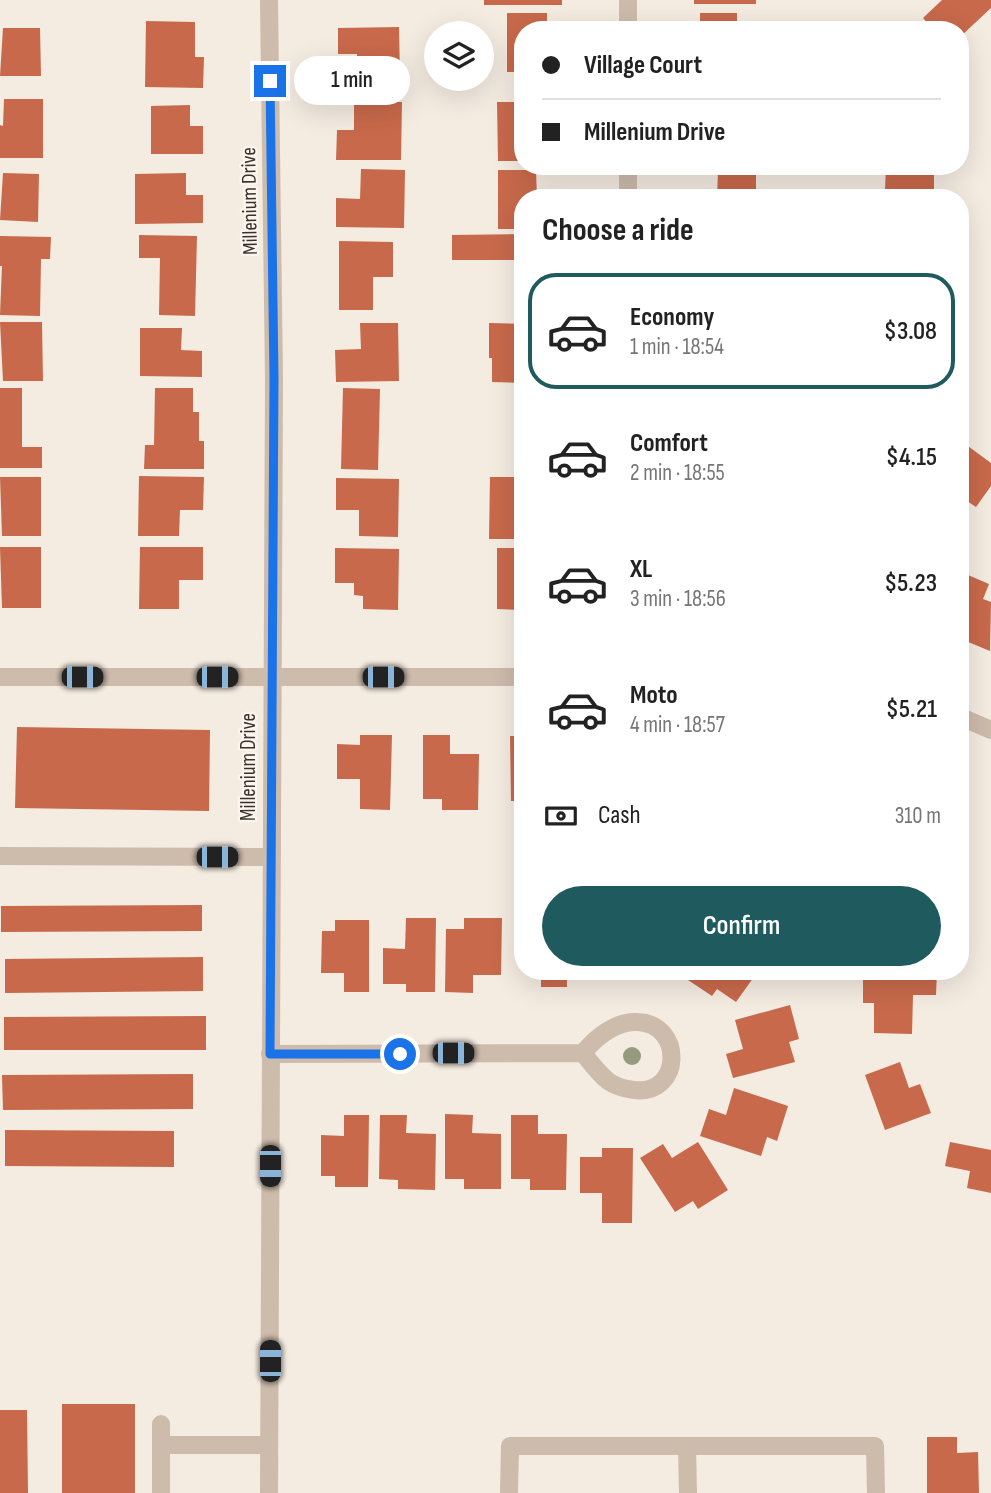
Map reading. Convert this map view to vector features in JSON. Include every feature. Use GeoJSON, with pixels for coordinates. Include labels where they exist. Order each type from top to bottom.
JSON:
{"type":"FeatureCollection","features":[{"type":"Feature","properties":{"kind":"street","name":"Millenium Drive"},"geometry":{"type":"LineString","coordinates":[[269,0],[274,378],[269,1493]]}},
{"type":"Feature","properties":{"kind":"street"},"geometry":{"type":"LineString","coordinates":[[628,0],[628,21]]}},
{"type":"Feature","properties":{"kind":"street"},"geometry":{"type":"LineString","coordinates":[[0,677],[514,677]]}},
{"type":"Feature","properties":{"kind":"street"},"geometry":{"type":"LineString","coordinates":[[969,720],[991,730]]}},
{"type":"Feature","properties":{"kind":"street"},"geometry":{"type":"LineString","coordinates":[[0,856],[271,858]]}},
{"type":"Feature","properties":{"kind":"street"},"geometry":{"type":"LineString","coordinates":[[270,1054],[583,1053],[596,1039],[619,1024],[647,1022],[654,1024],[666,1037],[672,1054],[664,1080],[658,1087],[640,1091],[610,1083],[583,1053]]}},
{"type":"Feature","properties":{"kind":"street"},"geometry":{"type":"LineString","coordinates":[[161,1424],[161,1493]]}},
{"type":"Feature","properties":{"kind":"street"},"geometry":{"type":"LineString","coordinates":[[161,1445],[269,1445]]}},
{"type":"Feature","properties":{"kind":"street"},"geometry":{"type":"LineString","coordinates":[[509,1493],[510,1446],[875,1446],[876,1493]]}},
{"type":"Feature","properties":{"kind":"street"},"geometry":{"type":"LineString","coordinates":[[687,1446],[688,1493]]}},
{"type":"Feature","properties":{"kind":"building"},"geometry":{"type":"Polygon","coordinates":[[[484,0],[562,0],[562,5],[484,5],[484,0]]]}},
{"type":"Feature","properties":{"kind":"building"},"geometry":{"type":"Polygon","coordinates":[[[694,0],[756,0],[756,4],[694,4],[694,0]]]}},
{"type":"Feature","properties":{"kind":"building"},"geometry":{"type":"Polygon","coordinates":[[[942,0],[991,0],[991,8],[969,29],[969,21],[926,21],[923,18],[942,0]]]}},
{"type":"Feature","properties":{"kind":"building"},"geometry":{"type":"Polygon","coordinates":[[[507,13],[547,13],[547,21],[514,21],[514,72],[507,72],[507,13]]]}},
{"type":"Feature","properties":{"kind":"building"},"geometry":{"type":"Polygon","coordinates":[[[700,13],[737,13],[737,21],[700,21],[700,13]]]}},
{"type":"Feature","properties":{"kind":"building"},"geometry":{"type":"Polygon","coordinates":[[[146,21],[195,22],[195,57],[204,57],[203,88],[145,87],[146,21]]]}},
{"type":"Feature","properties":{"kind":"building"},"geometry":{"type":"Polygon","coordinates":[[[399,27],[400,77],[358,77],[357,54],[338,54],[338,28],[399,27]]]}},
{"type":"Feature","properties":{"kind":"building"},"geometry":{"type":"Polygon","coordinates":[[[3,28],[40,28],[41,76],[0,76],[3,28]]]}},
{"type":"Feature","properties":{"kind":"building"},"geometry":{"type":"Polygon","coordinates":[[[4,99],[43,99],[43,158],[0,158],[0,125],[3,126],[4,99]]]}},
{"type":"Feature","properties":{"kind":"building"},"geometry":{"type":"Polygon","coordinates":[[[354,101],[402,102],[401,160],[336,160],[337,130],[354,130],[354,101]]]}},
{"type":"Feature","properties":{"kind":"building"},"geometry":{"type":"Polygon","coordinates":[[[497,102],[514,102],[514,161],[498,161],[497,102]]]}},
{"type":"Feature","properties":{"kind":"building"},"geometry":{"type":"Polygon","coordinates":[[[190,105],[190,126],[203,126],[203,154],[151,154],[151,106],[190,105]]]}},
{"type":"Feature","properties":{"kind":"building"},"geometry":{"type":"Polygon","coordinates":[[[361,169],[405,170],[404,228],[336,227],[336,198],[360,199],[361,169]]]}},
{"type":"Feature","properties":{"kind":"building"},"geometry":{"type":"Polygon","coordinates":[[[498,170],[514,170],[514,175],[536,175],[537,189],[514,189],[514,229],[498,229],[498,170]]]}},
{"type":"Feature","properties":{"kind":"building"},"geometry":{"type":"Polygon","coordinates":[[[3,173],[39,174],[38,222],[0,220],[3,173]]]}},
{"type":"Feature","properties":{"kind":"building"},"geometry":{"type":"Polygon","coordinates":[[[186,173],[186,195],[203,195],[203,223],[135,224],[135,174],[186,173]]]}},
{"type":"Feature","properties":{"kind":"building"},"geometry":{"type":"Polygon","coordinates":[[[718,175],[756,175],[756,189],[717,189],[718,175]]]}},
{"type":"Feature","properties":{"kind":"building"},"geometry":{"type":"Polygon","coordinates":[[[886,175],[934,175],[934,189],[885,189],[886,175]]]}},
{"type":"Feature","properties":{"kind":"building"},"geometry":{"type":"Polygon","coordinates":[[[514,234],[514,260],[452,260],[452,235],[514,234]]]}},
{"type":"Feature","properties":{"kind":"building"},"geometry":{"type":"Polygon","coordinates":[[[139,235],[197,236],[195,316],[159,315],[160,258],[139,258],[139,235]]]}},
{"type":"Feature","properties":{"kind":"building"},"geometry":{"type":"Polygon","coordinates":[[[0,236],[51,237],[50,259],[41,259],[40,316],[0,315],[0,236]]]}},
{"type":"Feature","properties":{"kind":"building"},"geometry":{"type":"Polygon","coordinates":[[[339,241],[393,242],[393,277],[373,277],[373,310],[339,310],[339,241]]]}},
{"type":"Feature","properties":{"kind":"building"},"geometry":{"type":"Polygon","coordinates":[[[0,322],[42,322],[43,381],[3,381],[0,322]]]}},
{"type":"Feature","properties":{"kind":"building"},"geometry":{"type":"Polygon","coordinates":[[[360,323],[398,323],[399,381],[336,382],[335,350],[361,349],[360,323]]]}},
{"type":"Feature","properties":{"kind":"building"},"geometry":{"type":"Polygon","coordinates":[[[489,323],[514,324],[514,383],[492,382],[492,358],[489,358],[489,323]]]}},
{"type":"Feature","properties":{"kind":"building"},"geometry":{"type":"Polygon","coordinates":[[[140,328],[182,328],[181,350],[202,351],[202,377],[140,376],[140,328]]]}},
{"type":"Feature","properties":{"kind":"building"},"geometry":{"type":"Polygon","coordinates":[[[0,388],[22,388],[22,447],[42,447],[42,468],[0,468],[0,388]]]}},
{"type":"Feature","properties":{"kind":"building"},"geometry":{"type":"Polygon","coordinates":[[[155,388],[193,388],[193,412],[199,412],[199,441],[204,441],[204,469],[144,469],[145,445],[154,445],[155,388]]]}},
{"type":"Feature","properties":{"kind":"building"},"geometry":{"type":"Polygon","coordinates":[[[343,388],[380,389],[378,470],[341,469],[343,388]]]}},
{"type":"Feature","properties":{"kind":"building"},"geometry":{"type":"Polygon","coordinates":[[[969,447],[991,463],[991,486],[976,507],[969,502],[969,447]]]}},
{"type":"Feature","properties":{"kind":"building"},"geometry":{"type":"Polygon","coordinates":[[[139,476],[204,477],[203,510],[180,510],[179,536],[138,536],[139,476]]]}},
{"type":"Feature","properties":{"kind":"building"},"geometry":{"type":"Polygon","coordinates":[[[0,477],[41,477],[41,536],[2,536],[0,477]]]}},
{"type":"Feature","properties":{"kind":"building"},"geometry":{"type":"Polygon","coordinates":[[[490,477],[514,477],[514,539],[489,539],[490,477]]]}},
{"type":"Feature","properties":{"kind":"building"},"geometry":{"type":"Polygon","coordinates":[[[336,478],[399,479],[398,537],[359,536],[359,510],[336,510],[336,478]]]}},
{"type":"Feature","properties":{"kind":"building"},"geometry":{"type":"Polygon","coordinates":[[[0,547],[41,547],[41,608],[2,608],[0,547]]]}},
{"type":"Feature","properties":{"kind":"building"},"geometry":{"type":"Polygon","coordinates":[[[140,547],[203,547],[203,580],[179,580],[179,609],[139,609],[140,547]]]}},
{"type":"Feature","properties":{"kind":"building"},"geometry":{"type":"Polygon","coordinates":[[[335,548],[399,549],[398,610],[363,609],[363,596],[354,595],[354,583],[335,583],[335,548]]]}},
{"type":"Feature","properties":{"kind":"building"},"geometry":{"type":"Polygon","coordinates":[[[497,548],[514,548],[514,610],[497,609],[497,548]]]}},
{"type":"Feature","properties":{"kind":"building"},"geometry":{"type":"Polygon","coordinates":[[[969,575],[989,584],[983,599],[991,602],[990,651],[969,642],[969,575]]]}},
{"type":"Feature","properties":{"kind":"building"},"geometry":{"type":"Polygon","coordinates":[[[17,727],[210,730],[209,811],[15,808],[17,727]]]}},
{"type":"Feature","properties":{"kind":"building"},"geometry":{"type":"Polygon","coordinates":[[[360,735],[392,735],[390,810],[360,809],[360,779],[337,779],[337,744],[360,745],[360,735]]]}},
{"type":"Feature","properties":{"kind":"building"},"geometry":{"type":"Polygon","coordinates":[[[423,735],[450,735],[450,754],[479,754],[478,810],[442,810],[442,799],[423,799],[423,735]]]}},
{"type":"Feature","properties":{"kind":"building"},"geometry":{"type":"Polygon","coordinates":[[[510,736],[514,736],[514,801],[511,801],[510,736]]]}},
{"type":"Feature","properties":{"kind":"building"},"geometry":{"type":"Polygon","coordinates":[[[202,905],[202,931],[1,932],[1,906],[202,905]]]}},
{"type":"Feature","properties":{"kind":"building"},"geometry":{"type":"Polygon","coordinates":[[[406,918],[436,918],[435,992],[406,992],[406,984],[383,984],[383,948],[405,949],[406,918]]]}},
{"type":"Feature","properties":{"kind":"building"},"geometry":{"type":"Polygon","coordinates":[[[464,918],[502,918],[501,975],[473,975],[473,993],[445,992],[446,929],[464,929],[464,918]]]}},
{"type":"Feature","properties":{"kind":"building"},"geometry":{"type":"Polygon","coordinates":[[[335,920],[369,920],[369,992],[344,992],[344,973],[321,973],[322,931],[335,931],[335,920]]]}},
{"type":"Feature","properties":{"kind":"building"},"geometry":{"type":"Polygon","coordinates":[[[203,957],[203,991],[5,993],[5,959],[203,957]]]}},
{"type":"Feature","properties":{"kind":"building"},"geometry":{"type":"Polygon","coordinates":[[[541,980],[567,980],[567,987],[541,987],[541,980]]]}},
{"type":"Feature","properties":{"kind":"building"},"geometry":{"type":"Polygon","coordinates":[[[688,980],[752,980],[736,1002],[717,989],[712,996],[688,980]]]}},
{"type":"Feature","properties":{"kind":"building"},"geometry":{"type":"Polygon","coordinates":[[[863,980],[937,980],[936,995],[913,995],[912,1034],[874,1033],[874,1003],[863,1003],[863,980]]]}},
{"type":"Feature","properties":{"kind":"building"},"geometry":{"type":"Polygon","coordinates":[[[790,1005],[799,1039],[789,1042],[795,1062],[733,1078],[726,1054],[743,1049],[735,1020],[790,1005]]]}},
{"type":"Feature","properties":{"kind":"building"},"geometry":{"type":"Polygon","coordinates":[[[206,1016],[206,1050],[4,1050],[4,1017],[206,1016]]]}},
{"type":"Feature","properties":{"kind":"building"},"geometry":{"type":"Polygon","coordinates":[[[900,1062],[909,1088],[920,1084],[931,1113],[885,1130],[865,1075],[900,1062]]]}},
{"type":"Feature","properties":{"kind":"building"},"geometry":{"type":"Polygon","coordinates":[[[193,1074],[193,1109],[3,1110],[2,1075],[193,1074]]]}},
{"type":"Feature","properties":{"kind":"building"},"geometry":{"type":"Polygon","coordinates":[[[734,1088],[788,1106],[777,1141],[767,1137],[761,1156],[700,1136],[709,1109],[726,1115],[734,1088]]]}},
{"type":"Feature","properties":{"kind":"building"},"geometry":{"type":"Polygon","coordinates":[[[445,1114],[473,1115],[472,1133],[501,1134],[501,1189],[464,1189],[464,1179],[445,1179],[445,1114]]]}},
{"type":"Feature","properties":{"kind":"building"},"geometry":{"type":"Polygon","coordinates":[[[344,1115],[369,1115],[368,1187],[335,1187],[335,1176],[321,1176],[321,1135],[344,1136],[344,1115]]]}},
{"type":"Feature","properties":{"kind":"building"},"geometry":{"type":"Polygon","coordinates":[[[380,1115],[407,1115],[406,1133],[436,1134],[435,1190],[398,1189],[398,1180],[379,1179],[380,1115]]]}},
{"type":"Feature","properties":{"kind":"building"},"geometry":{"type":"Polygon","coordinates":[[[511,1115],[538,1115],[538,1134],[567,1134],[566,1190],[530,1190],[530,1179],[511,1179],[511,1115]]]}},
{"type":"Feature","properties":{"kind":"building"},"geometry":{"type":"Polygon","coordinates":[[[5,1130],[174,1131],[174,1167],[5,1166],[5,1130]]]}},
{"type":"Feature","properties":{"kind":"building"},"geometry":{"type":"Polygon","coordinates":[[[698,1142],[728,1190],[698,1209],[693,1201],[675,1212],[640,1158],[663,1144],[672,1158],[698,1142]]]}},
{"type":"Feature","properties":{"kind":"building"},"geometry":{"type":"Polygon","coordinates":[[[950,1142],[991,1150],[991,1193],[967,1188],[970,1171],[945,1166],[950,1142]]]}},
{"type":"Feature","properties":{"kind":"building"},"geometry":{"type":"Polygon","coordinates":[[[602,1148],[633,1148],[632,1223],[602,1223],[602,1193],[580,1193],[580,1157],[602,1157],[602,1148]]]}},
{"type":"Feature","properties":{"kind":"building"},"geometry":{"type":"Polygon","coordinates":[[[62,1404],[135,1404],[135,1493],[62,1493],[62,1404]]]}},
{"type":"Feature","properties":{"kind":"building"},"geometry":{"type":"Polygon","coordinates":[[[0,1410],[27,1410],[28,1493],[0,1493],[0,1410]]]}},
{"type":"Feature","properties":{"kind":"building"},"geometry":{"type":"Polygon","coordinates":[[[927,1437],[957,1437],[957,1453],[978,1452],[979,1493],[927,1493],[927,1437]]]}},
{"type":"Feature","properties":{"kind":"route"},"geometry":{"type":"LineString","coordinates":[[270,81],[274,378],[270,1054],[400,1054]]}}]}
